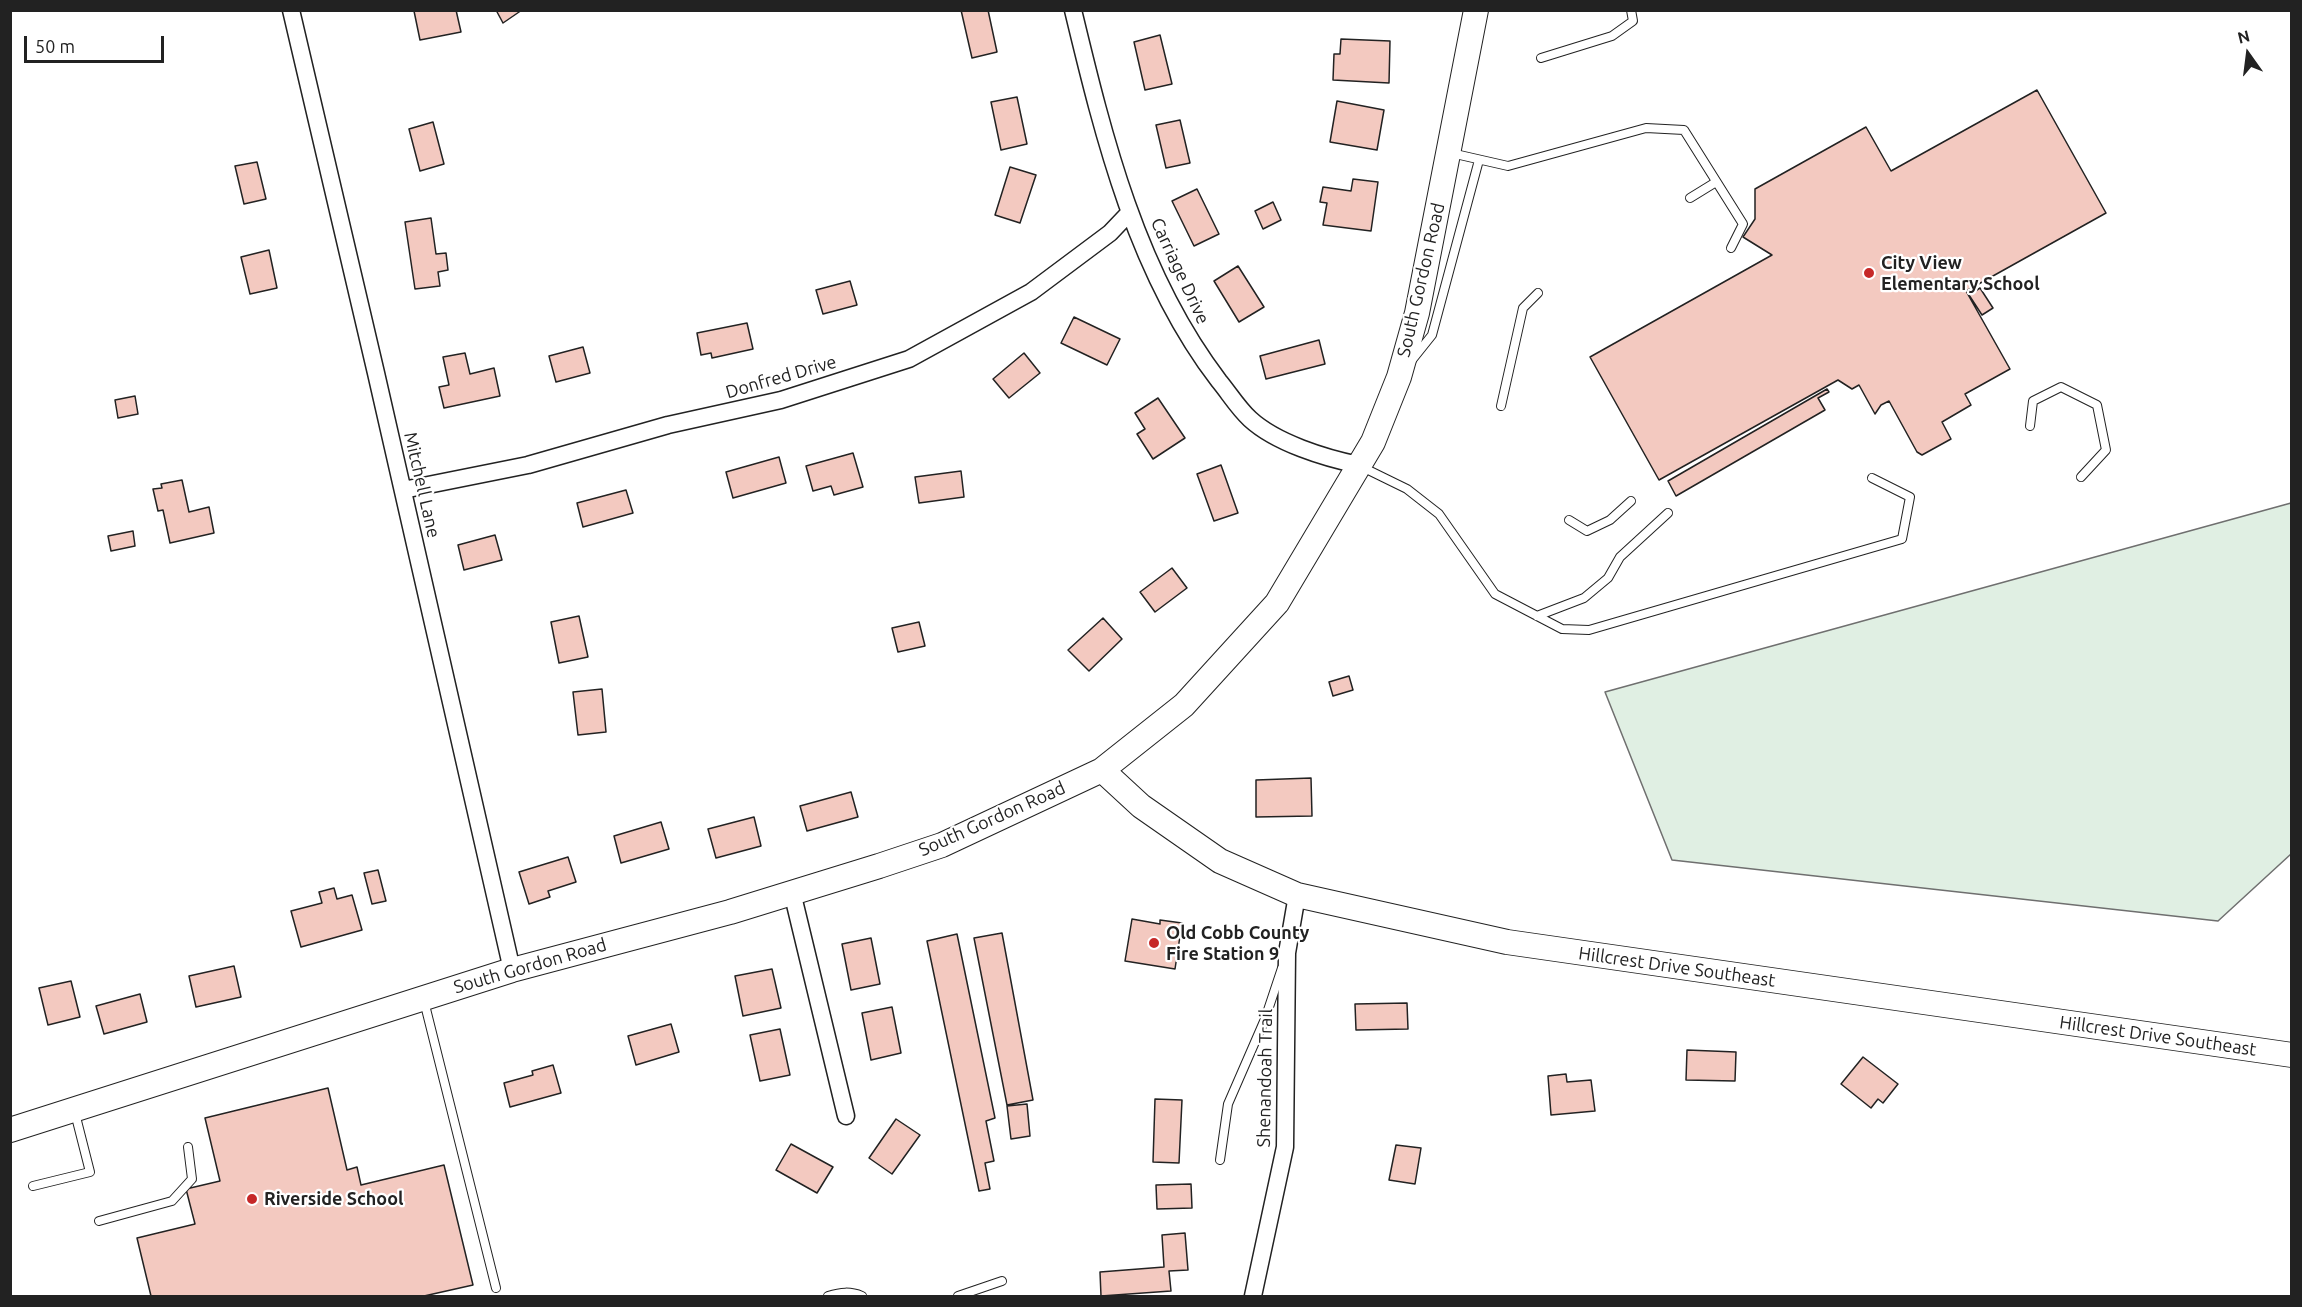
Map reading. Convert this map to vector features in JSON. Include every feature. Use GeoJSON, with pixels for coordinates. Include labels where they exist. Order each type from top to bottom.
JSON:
{"type":"FeatureCollection","features":[{"type":"Feature","properties":{"kind":"street","name":"Mitchell Lane"},"geometry":{"type":"LineString","coordinates":[[291,10],[512,969]]}},
{"type":"Feature","properties":{"kind":"street","name":"Carriage Drive"},"geometry":{"type":"LineString","coordinates":[[1073,10],[1111,158],[1153,270],[1178,320],[1209,368],[1250,419],[1266,432],[1299,447],[1359,465]]}},
{"type":"Feature","properties":{"kind":"street","name":"South Gordon Road"},"geometry":{"type":"LineString","coordinates":[[10,1130],[512,969],[730,912],[942,845],[1102,770],[1185,705],[1277,603],[1373,442],[1399,377],[1417,313],[1476,10]]}},
{"type":"Feature","properties":{"kind":"street","name":"Donfred Drive"},"geometry":{"type":"LineString","coordinates":[[403,490],[528,465],[668,425],[781,400],[909,359],[1031,292],[1110,233],[1130,212]]}},
{"type":"Feature","properties":{"kind":"street","name":"Hillcrest Drive Southeast"},"geometry":{"type":"LineString","coordinates":[[1102,770],[1141,806],[1220,861],[1297,895],[1507,942],[2292,1055]]}},
{"type":"Feature","properties":{"kind":"street"},"geometry":{"type":"LineString","coordinates":[[792,892],[846,1116]]}},
{"type":"Feature","properties":{"kind":"street","name":"Shenandoah Trail"},"geometry":{"type":"LineString","coordinates":[[1253,1296],[1285,1147],[1287,953],[1297,895]]}},
{"type":"Feature","properties":{"kind":"lane"},"geometry":{"type":"LineString","coordinates":[[1541,58],[1612,36],[1633,21],[1631,10]]}},
{"type":"Feature","properties":{"kind":"lane"},"geometry":{"type":"LineString","coordinates":[[1448,153],[1508,166],[1646,128],[1684,130],[1743,224],[1731,248]]}},
{"type":"Feature","properties":{"kind":"lane"},"geometry":{"type":"LineString","coordinates":[[1399,377],[1432,335],[1479,160]]}},
{"type":"Feature","properties":{"kind":"lane"},"geometry":{"type":"LineString","coordinates":[[1690,198],[1716,182]]}},
{"type":"Feature","properties":{"kind":"lane"},"geometry":{"type":"LineString","coordinates":[[1501,406],[1523,308],[1538,293]]}},
{"type":"Feature","properties":{"kind":"lane"},"geometry":{"type":"LineString","coordinates":[[2030,426],[2033,401],[2061,387],[2097,405],[2106,450],[2081,477]]}},
{"type":"Feature","properties":{"kind":"lane"},"geometry":{"type":"LineString","coordinates":[[1359,465],[1407,489],[1439,514],[1495,594],[1562,629],[1589,630],[1902,539],[1910,498],[1872,478]]}},
{"type":"Feature","properties":{"kind":"lane"},"geometry":{"type":"LineString","coordinates":[[1569,520],[1587,531],[1610,520],[1631,501]]}},
{"type":"Feature","properties":{"kind":"lane"},"geometry":{"type":"LineString","coordinates":[[1537,616],[1584,598],[1608,578],[1620,556],[1668,513]]}},
{"type":"Feature","properties":{"kind":"lane"},"geometry":{"type":"LineString","coordinates":[[1220,1160],[1228,1104],[1264,1019],[1287,953]]}},
{"type":"Feature","properties":{"kind":"lane"},"geometry":{"type":"LineString","coordinates":[[423,998],[496,1288]]}},
{"type":"Feature","properties":{"kind":"lane"},"geometry":{"type":"LineString","coordinates":[[33,1186],[90,1173],[75,1109]]}},
{"type":"Feature","properties":{"kind":"lane"},"geometry":{"type":"LineString","coordinates":[[99,1221],[172,1201],[192,1179],[188,1147]]}},
{"type":"Feature","properties":{"kind":"lane"},"geometry":{"type":"LineString","coordinates":[[958,1296],[1002,1281]]}},
{"type":"Feature","properties":{"kind":"lane"},"geometry":{"type":"LineString","coordinates":[[828,1296],[840,1293],[862,1296]]}},
{"type":"Feature","properties":{"kind":"green space"},"geometry":{"type":"Polygon","coordinates":[[[2291,503],[2291,854],[2218,921],[1672,860],[1605,692],[2291,503]]]}},
{"type":"Feature","properties":{"kind":"building"},"geometry":{"type":"Polygon","coordinates":[[[456,10],[461,32],[420,40],[414,11],[456,10]]]}},
{"type":"Feature","properties":{"kind":"building"},"geometry":{"type":"Polygon","coordinates":[[[496,10],[522,10],[503,23],[496,10]]]}},
{"type":"Feature","properties":{"kind":"building"},"geometry":{"type":"Polygon","coordinates":[[[961,10],[988,10],[997,52],[972,58],[961,10]]]}},
{"type":"Feature","properties":{"kind":"building"},"geometry":{"type":"Polygon","coordinates":[[[1160,35],[1172,84],[1145,90],[1134,42],[1160,35]]]}},
{"type":"Feature","properties":{"kind":"building"},"geometry":{"type":"Polygon","coordinates":[[[1341,39],[1390,41],[1389,83],[1333,80],[1334,54],[1340,54],[1341,39]]]}},
{"type":"Feature","properties":{"kind":"building","name":"City View Elementary School"},"geometry":{"type":"Polygon","coordinates":[[[2037,90],[2106,213],[1966,291],[2010,369],[1965,394],[1971,405],[1942,422],[1951,439],[1922,455],[1917,452],[1889,401],[1881,405],[1875,414],[1859,385],[1852,389],[1838,380],[1659,480],[1590,357],[1772,255],[1743,237],[1755,219],[1755,189],[1866,127],[1891,171],[2037,90]]]}},
{"type":"Feature","properties":{"kind":"building"},"geometry":{"type":"Polygon","coordinates":[[[1017,97],[1027,144],[1001,150],[991,102],[1017,97]]]}},
{"type":"Feature","properties":{"kind":"building"},"geometry":{"type":"Polygon","coordinates":[[[1337,101],[1384,110],[1377,150],[1330,142],[1337,101]]]}},
{"type":"Feature","properties":{"kind":"building"},"geometry":{"type":"Polygon","coordinates":[[[1180,120],[1190,163],[1166,168],[1156,125],[1180,120]]]}},
{"type":"Feature","properties":{"kind":"building"},"geometry":{"type":"Polygon","coordinates":[[[433,122],[444,164],[420,171],[409,129],[433,122]]]}},
{"type":"Feature","properties":{"kind":"building"},"geometry":{"type":"Polygon","coordinates":[[[257,162],[266,199],[244,204],[235,166],[257,162]]]}},
{"type":"Feature","properties":{"kind":"building"},"geometry":{"type":"Polygon","coordinates":[[[1010,167],[1036,175],[1020,223],[995,215],[1010,167]]]}},
{"type":"Feature","properties":{"kind":"building"},"geometry":{"type":"Polygon","coordinates":[[[1353,179],[1378,182],[1371,231],[1323,225],[1327,203],[1320,202],[1323,187],[1351,191],[1353,179]]]}},
{"type":"Feature","properties":{"kind":"building"},"geometry":{"type":"Polygon","coordinates":[[[1197,189],[1219,234],[1194,246],[1172,201],[1197,189]]]}},
{"type":"Feature","properties":{"kind":"building"},"geometry":{"type":"Polygon","coordinates":[[[1273,202],[1281,220],[1263,229],[1255,211],[1273,202]]]}},
{"type":"Feature","properties":{"kind":"building"},"geometry":{"type":"Polygon","coordinates":[[[431,218],[436,254],[446,253],[448,270],[438,272],[440,286],[415,289],[405,222],[431,218]]]}},
{"type":"Feature","properties":{"kind":"building"},"geometry":{"type":"Polygon","coordinates":[[[269,250],[277,288],[250,294],[241,257],[269,250]]]}},
{"type":"Feature","properties":{"kind":"building"},"geometry":{"type":"Polygon","coordinates":[[[1238,266],[1264,307],[1239,322],[1214,281],[1238,266]]]}},
{"type":"Feature","properties":{"kind":"building"},"geometry":{"type":"Polygon","coordinates":[[[850,281],[857,305],[823,314],[816,290],[850,281]]]}},
{"type":"Feature","properties":{"kind":"building"},"geometry":{"type":"Polygon","coordinates":[[[1980,288],[1993,308],[1982,315],[1969,295],[1980,288]]]}},
{"type":"Feature","properties":{"kind":"building"},"geometry":{"type":"Polygon","coordinates":[[[1074,317],[1120,339],[1107,365],[1061,343],[1074,317]]]}},
{"type":"Feature","properties":{"kind":"building"},"geometry":{"type":"Polygon","coordinates":[[[747,323],[753,349],[712,358],[711,353],[701,355],[697,333],[747,323]]]}},
{"type":"Feature","properties":{"kind":"building"},"geometry":{"type":"Polygon","coordinates":[[[1319,340],[1325,364],[1266,379],[1260,356],[1319,340]]]}},
{"type":"Feature","properties":{"kind":"building"},"geometry":{"type":"Polygon","coordinates":[[[583,347],[590,373],[556,382],[549,356],[583,347]]]}},
{"type":"Feature","properties":{"kind":"building"},"geometry":{"type":"Polygon","coordinates":[[[465,353],[470,374],[494,368],[500,396],[444,408],[439,387],[449,385],[443,357],[465,353]]]}},
{"type":"Feature","properties":{"kind":"building"},"geometry":{"type":"Polygon","coordinates":[[[1024,353],[1040,373],[1009,398],[993,379],[1024,353]]]}},
{"type":"Feature","properties":{"kind":"building"},"geometry":{"type":"Polygon","coordinates":[[[1827,389],[1829,392],[1818,398],[1825,410],[1676,496],[1668,481],[1827,389]]]}},
{"type":"Feature","properties":{"kind":"building"},"geometry":{"type":"Polygon","coordinates":[[[135,396],[138,414],[118,418],[115,400],[135,396]]]}},
{"type":"Feature","properties":{"kind":"building"},"geometry":{"type":"Polygon","coordinates":[[[1158,398],[1185,438],[1153,459],[1137,434],[1145,429],[1135,413],[1158,398]]]}},
{"type":"Feature","properties":{"kind":"building"},"geometry":{"type":"Polygon","coordinates":[[[853,453],[863,487],[834,495],[831,486],[813,491],[806,466],[853,453]]]}},
{"type":"Feature","properties":{"kind":"building"},"geometry":{"type":"Polygon","coordinates":[[[779,457],[786,483],[733,498],[726,472],[779,457]]]}},
{"type":"Feature","properties":{"kind":"building"},"geometry":{"type":"Polygon","coordinates":[[[1221,465],[1238,513],[1214,521],[1197,474],[1221,465]]]}},
{"type":"Feature","properties":{"kind":"building"},"geometry":{"type":"Polygon","coordinates":[[[961,471],[964,497],[919,503],[915,477],[961,471]]]}},
{"type":"Feature","properties":{"kind":"building"},"geometry":{"type":"Polygon","coordinates":[[[182,480],[189,512],[209,507],[214,533],[170,543],[163,510],[158,511],[153,489],[162,488],[161,484],[182,480]]]}},
{"type":"Feature","properties":{"kind":"building"},"geometry":{"type":"Polygon","coordinates":[[[626,490],[633,513],[583,527],[577,503],[626,490]]]}},
{"type":"Feature","properties":{"kind":"building"},"geometry":{"type":"Polygon","coordinates":[[[133,531],[135,546],[111,551],[108,536],[133,531]]]}},
{"type":"Feature","properties":{"kind":"building"},"geometry":{"type":"Polygon","coordinates":[[[495,535],[502,560],[464,570],[458,545],[495,535]]]}},
{"type":"Feature","properties":{"kind":"building"},"geometry":{"type":"Polygon","coordinates":[[[1172,568],[1187,588],[1155,612],[1140,592],[1172,568]]]}},
{"type":"Feature","properties":{"kind":"building"},"geometry":{"type":"Polygon","coordinates":[[[579,616],[588,657],[559,663],[551,622],[579,616]]]}},
{"type":"Feature","properties":{"kind":"building"},"geometry":{"type":"Polygon","coordinates":[[[1103,618],[1122,639],[1089,671],[1068,650],[1103,618]]]}},
{"type":"Feature","properties":{"kind":"building"},"geometry":{"type":"Polygon","coordinates":[[[919,622],[925,646],[898,652],[892,628],[919,622]]]}},
{"type":"Feature","properties":{"kind":"building"},"geometry":{"type":"Polygon","coordinates":[[[1349,676],[1353,690],[1333,696],[1329,682],[1349,676]]]}},
{"type":"Feature","properties":{"kind":"building"},"geometry":{"type":"Polygon","coordinates":[[[602,689],[606,732],[578,735],[573,692],[602,689]]]}},
{"type":"Feature","properties":{"kind":"building"},"geometry":{"type":"Polygon","coordinates":[[[1311,778],[1312,816],[1256,817],[1256,780],[1311,778]]]}},
{"type":"Feature","properties":{"kind":"building"},"geometry":{"type":"Polygon","coordinates":[[[851,792],[858,817],[807,831],[800,806],[851,792]]]}},
{"type":"Feature","properties":{"kind":"building"},"geometry":{"type":"Polygon","coordinates":[[[754,817],[761,846],[716,858],[708,829],[754,817]]]}},
{"type":"Feature","properties":{"kind":"building"},"geometry":{"type":"Polygon","coordinates":[[[661,822],[669,849],[621,863],[614,836],[661,822]]]}},
{"type":"Feature","properties":{"kind":"building"},"geometry":{"type":"Polygon","coordinates":[[[568,857],[576,882],[548,891],[550,897],[529,904],[519,872],[568,857]]]}},
{"type":"Feature","properties":{"kind":"building"},"geometry":{"type":"Polygon","coordinates":[[[378,870],[386,901],[372,904],[364,873],[378,870]]]}},
{"type":"Feature","properties":{"kind":"building"},"geometry":{"type":"Polygon","coordinates":[[[334,888],[337,899],[352,895],[362,930],[301,947],[291,911],[322,903],[319,892],[334,888]]]}},
{"type":"Feature","properties":{"kind":"building","name":"Old Cobb County Fire Station 9"},"geometry":{"type":"Polygon","coordinates":[[[1132,919],[1160,924],[1160,920],[1182,923],[1175,969],[1125,961],[1132,919]]]}},
{"type":"Feature","properties":{"kind":"building"},"geometry":{"type":"Polygon","coordinates":[[[1002,933],[1033,1100],[1007,1105],[974,938],[1002,933]]]}},
{"type":"Feature","properties":{"kind":"building"},"geometry":{"type":"Polygon","coordinates":[[[957,934],[995,1118],[986,1121],[994,1161],[985,1163],[990,1189],[979,1191],[927,941],[957,934]]]}},
{"type":"Feature","properties":{"kind":"building"},"geometry":{"type":"Polygon","coordinates":[[[871,938],[880,984],[851,990],[842,944],[871,938]]]}},
{"type":"Feature","properties":{"kind":"building"},"geometry":{"type":"Polygon","coordinates":[[[234,966],[241,997],[196,1007],[189,976],[234,966]]]}},
{"type":"Feature","properties":{"kind":"building"},"geometry":{"type":"Polygon","coordinates":[[[772,969],[781,1008],[743,1016],[735,976],[772,969]]]}},
{"type":"Feature","properties":{"kind":"building"},"geometry":{"type":"Polygon","coordinates":[[[71,981],[80,1017],[48,1025],[39,988],[71,981]]]}},
{"type":"Feature","properties":{"kind":"building"},"geometry":{"type":"Polygon","coordinates":[[[140,994],[147,1022],[104,1034],[96,1006],[140,994]]]}},
{"type":"Feature","properties":{"kind":"building"},"geometry":{"type":"Polygon","coordinates":[[[1407,1003],[1408,1029],[1356,1030],[1355,1004],[1407,1003]]]}},
{"type":"Feature","properties":{"kind":"building"},"geometry":{"type":"Polygon","coordinates":[[[892,1007],[901,1053],[871,1060],[862,1013],[892,1007]]]}},
{"type":"Feature","properties":{"kind":"building"},"geometry":{"type":"Polygon","coordinates":[[[671,1024],[679,1052],[636,1065],[628,1036],[671,1024]]]}},
{"type":"Feature","properties":{"kind":"building"},"geometry":{"type":"Polygon","coordinates":[[[780,1029],[790,1075],[760,1081],[750,1035],[780,1029]]]}},
{"type":"Feature","properties":{"kind":"building"},"geometry":{"type":"Polygon","coordinates":[[[1687,1050],[1736,1052],[1735,1081],[1686,1080],[1687,1050]]]}},
{"type":"Feature","properties":{"kind":"building"},"geometry":{"type":"Polygon","coordinates":[[[1863,1057],[1898,1084],[1883,1103],[1878,1099],[1871,1108],[1841,1084],[1863,1057]]]}},
{"type":"Feature","properties":{"kind":"building"},"geometry":{"type":"Polygon","coordinates":[[[553,1065],[561,1093],[510,1107],[504,1083],[533,1075],[532,1071],[553,1065]]]}},
{"type":"Feature","properties":{"kind":"building"},"geometry":{"type":"Polygon","coordinates":[[[1566,1074],[1567,1082],[1591,1080],[1595,1111],[1551,1115],[1548,1076],[1566,1074]]]}},
{"type":"Feature","properties":{"kind":"building"},"geometry":{"type":"Polygon","coordinates":[[[328,1088],[347,1170],[357,1167],[361,1185],[444,1165],[473,1285],[424,1296],[151,1296],[137,1238],[195,1224],[186,1189],[220,1181],[205,1118],[328,1088]]]}},
{"type":"Feature","properties":{"kind":"building"},"geometry":{"type":"Polygon","coordinates":[[[1155,1099],[1182,1100],[1179,1163],[1153,1162],[1155,1099]]]}},
{"type":"Feature","properties":{"kind":"building"},"geometry":{"type":"Polygon","coordinates":[[[1027,1104],[1030,1136],[1011,1139],[1007,1106],[1027,1104]]]}},
{"type":"Feature","properties":{"kind":"building"},"geometry":{"type":"Polygon","coordinates":[[[896,1119],[920,1135],[892,1174],[869,1158],[896,1119]]]}},
{"type":"Feature","properties":{"kind":"building"},"geometry":{"type":"Polygon","coordinates":[[[791,1144],[833,1167],[817,1193],[776,1170],[791,1144]]]}},
{"type":"Feature","properties":{"kind":"building"},"geometry":{"type":"Polygon","coordinates":[[[1396,1145],[1421,1148],[1415,1184],[1389,1180],[1396,1145]]]}},
{"type":"Feature","properties":{"kind":"building"},"geometry":{"type":"Polygon","coordinates":[[[1191,1184],[1192,1208],[1157,1209],[1156,1185],[1191,1184]]]}},
{"type":"Feature","properties":{"kind":"building"},"geometry":{"type":"Polygon","coordinates":[[[1185,1233],[1188,1270],[1169,1271],[1171,1291],[1101,1296],[1100,1272],[1164,1267],[1162,1235],[1185,1233]]]}},
{"type":"Feature","properties":{"kind":"place","name":"City View Elementary School"},"geometry":{"type":"Point","coordinates":[1869,273]}},
{"type":"Feature","properties":{"kind":"place","name":"Old Cobb County Fire Station 9"},"geometry":{"type":"Point","coordinates":[1154,943]}},
{"type":"Feature","properties":{"kind":"place","name":"Riverside School"},"geometry":{"type":"Point","coordinates":[252,1199]}}]}
